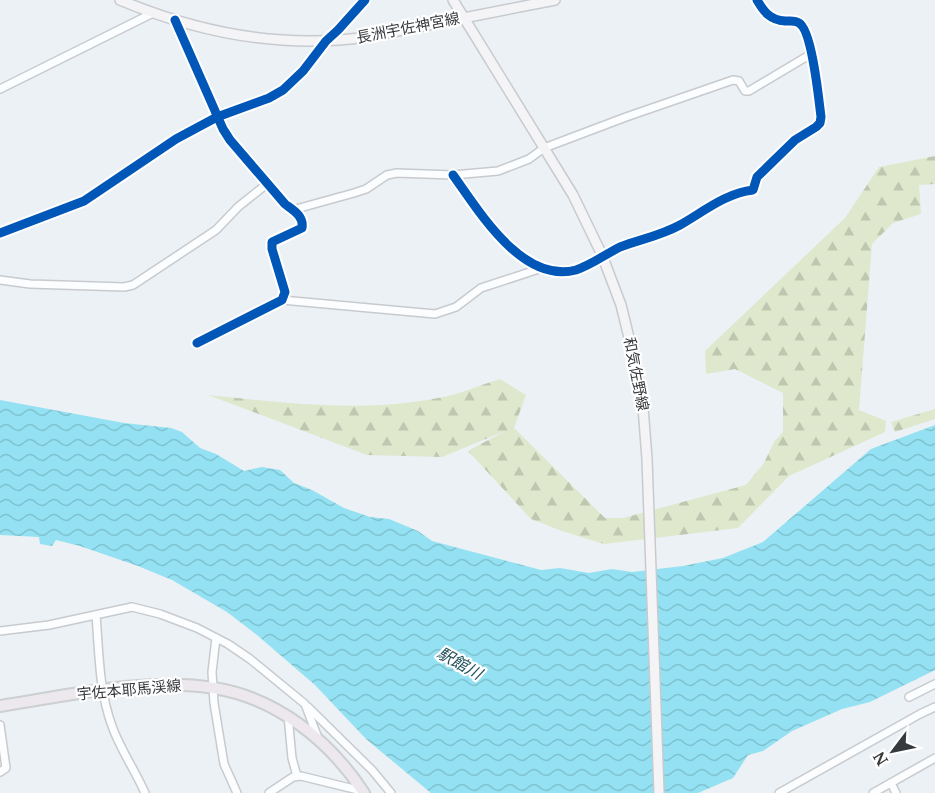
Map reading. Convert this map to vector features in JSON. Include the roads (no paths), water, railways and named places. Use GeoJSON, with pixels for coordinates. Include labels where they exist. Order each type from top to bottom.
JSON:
{"type":"FeatureCollection","features":[{"type":"Feature","properties":{"kind":"main road","name":"長洲宇佐神宮線"},"geometry":{"type":"LineString","coordinates":[[120,0],[153,13],[214,30],[264,39],[305,41],[368,37],[555,0]]}},
{"type":"Feature","properties":{"kind":"main road","name":"和気佐野線"},"geometry":{"type":"LineString","coordinates":[[453,0],[579,205],[602,255],[621,305],[640,384],[647,459],[659,793]]}},
{"type":"Feature","properties":{"kind":"main road","name":"宇佐本耶馬渓線"},"geometry":{"type":"LineString","coordinates":[[0,706],[103,691],[176,685],[213,687],[248,697],[288,716],[318,739],[343,764],[364,792]]}},
{"type":"Feature","properties":{"kind":"street"},"geometry":{"type":"LineString","coordinates":[[0,232],[84,201],[176,139],[217,117],[269,98],[283,90],[303,71],[326,40],[365,0]]}},
{"type":"Feature","properties":{"kind":"street"},"geometry":{"type":"LineString","coordinates":[[453,175],[496,234],[520,255],[542,268],[567,271],[575,270],[602,255],[668,231],[734,194],[753,190],[757,177],[768,165],[795,140],[820,123],[817,81],[802,24],[797,21],[772,18],[763,11],[757,0]]}},
{"type":"Feature","properties":{"kind":"street"},"geometry":{"type":"LineString","coordinates":[[0,89],[153,13]]}},
{"type":"Feature","properties":{"kind":"street"},"geometry":{"type":"LineString","coordinates":[[175,20],[217,117],[230,140],[285,204],[296,209],[366,189],[387,175],[397,173],[453,175],[498,171],[529,159],[544,148],[733,80],[739,81],[745,91],[749,91],[811,54]]}},
{"type":"Feature","properties":{"kind":"street"},"geometry":{"type":"LineString","coordinates":[[0,280],[42,284],[124,287],[133,285],[216,230],[238,207],[268,183]]}},
{"type":"Feature","properties":{"kind":"street"},"geometry":{"type":"LineString","coordinates":[[282,300],[285,292],[272,242],[302,228],[303,224],[296,209]]}},
{"type":"Feature","properties":{"kind":"street"},"geometry":{"type":"LineString","coordinates":[[197,343],[282,300],[435,314],[456,307],[481,288],[542,268]]}},
{"type":"Feature","properties":{"kind":"street"},"geometry":{"type":"LineString","coordinates":[[0,631],[49,625],[137,607],[178,620],[216,638],[250,659],[304,704],[372,770],[392,793]]}},
{"type":"Feature","properties":{"kind":"street"},"geometry":{"type":"LineString","coordinates":[[96,615],[103,691],[116,737],[145,793]]}},
{"type":"Feature","properties":{"kind":"street"},"geometry":{"type":"LineString","coordinates":[[216,638],[213,687],[224,764],[237,793]]}},
{"type":"Feature","properties":{"kind":"street"},"geometry":{"type":"LineString","coordinates":[[909,697],[935,684]]}},
{"type":"Feature","properties":{"kind":"street"},"geometry":{"type":"LineString","coordinates":[[304,704],[318,739]]}},
{"type":"Feature","properties":{"kind":"street"},"geometry":{"type":"LineString","coordinates":[[779,793],[935,707]]}},
{"type":"Feature","properties":{"kind":"street"},"geometry":{"type":"LineString","coordinates":[[288,716],[291,749],[297,776]]}},
{"type":"Feature","properties":{"kind":"street"},"geometry":{"type":"LineString","coordinates":[[0,725],[6,768],[0,772]]}},
{"type":"Feature","properties":{"kind":"street"},"geometry":{"type":"LineString","coordinates":[[873,793],[935,758]]}},
{"type":"Feature","properties":{"kind":"street"},"geometry":{"type":"LineString","coordinates":[[269,793],[297,776],[364,792]]}},
{"type":"Feature","properties":{"kind":"street"},"geometry":{"type":"LineString","coordinates":[[891,783],[896,793]]}},
{"type":"Feature","properties":{"kind":"water","name":"駅館川"},"geometry":{"type":"Polygon","coordinates":[[[0,400],[124,423],[171,428],[182,432],[200,448],[216,454],[244,471],[262,467],[280,470],[294,483],[344,508],[370,517],[389,519],[418,531],[432,541],[541,570],[560,568],[589,573],[612,569],[632,572],[683,566],[723,558],[763,542],[871,449],[935,425],[935,670],[870,702],[842,709],[792,731],[763,751],[748,755],[733,778],[698,793],[431,793],[366,739],[315,685],[227,612],[172,580],[80,546],[56,540],[52,546],[40,544],[39,537],[0,535],[0,400]]]}}]}
